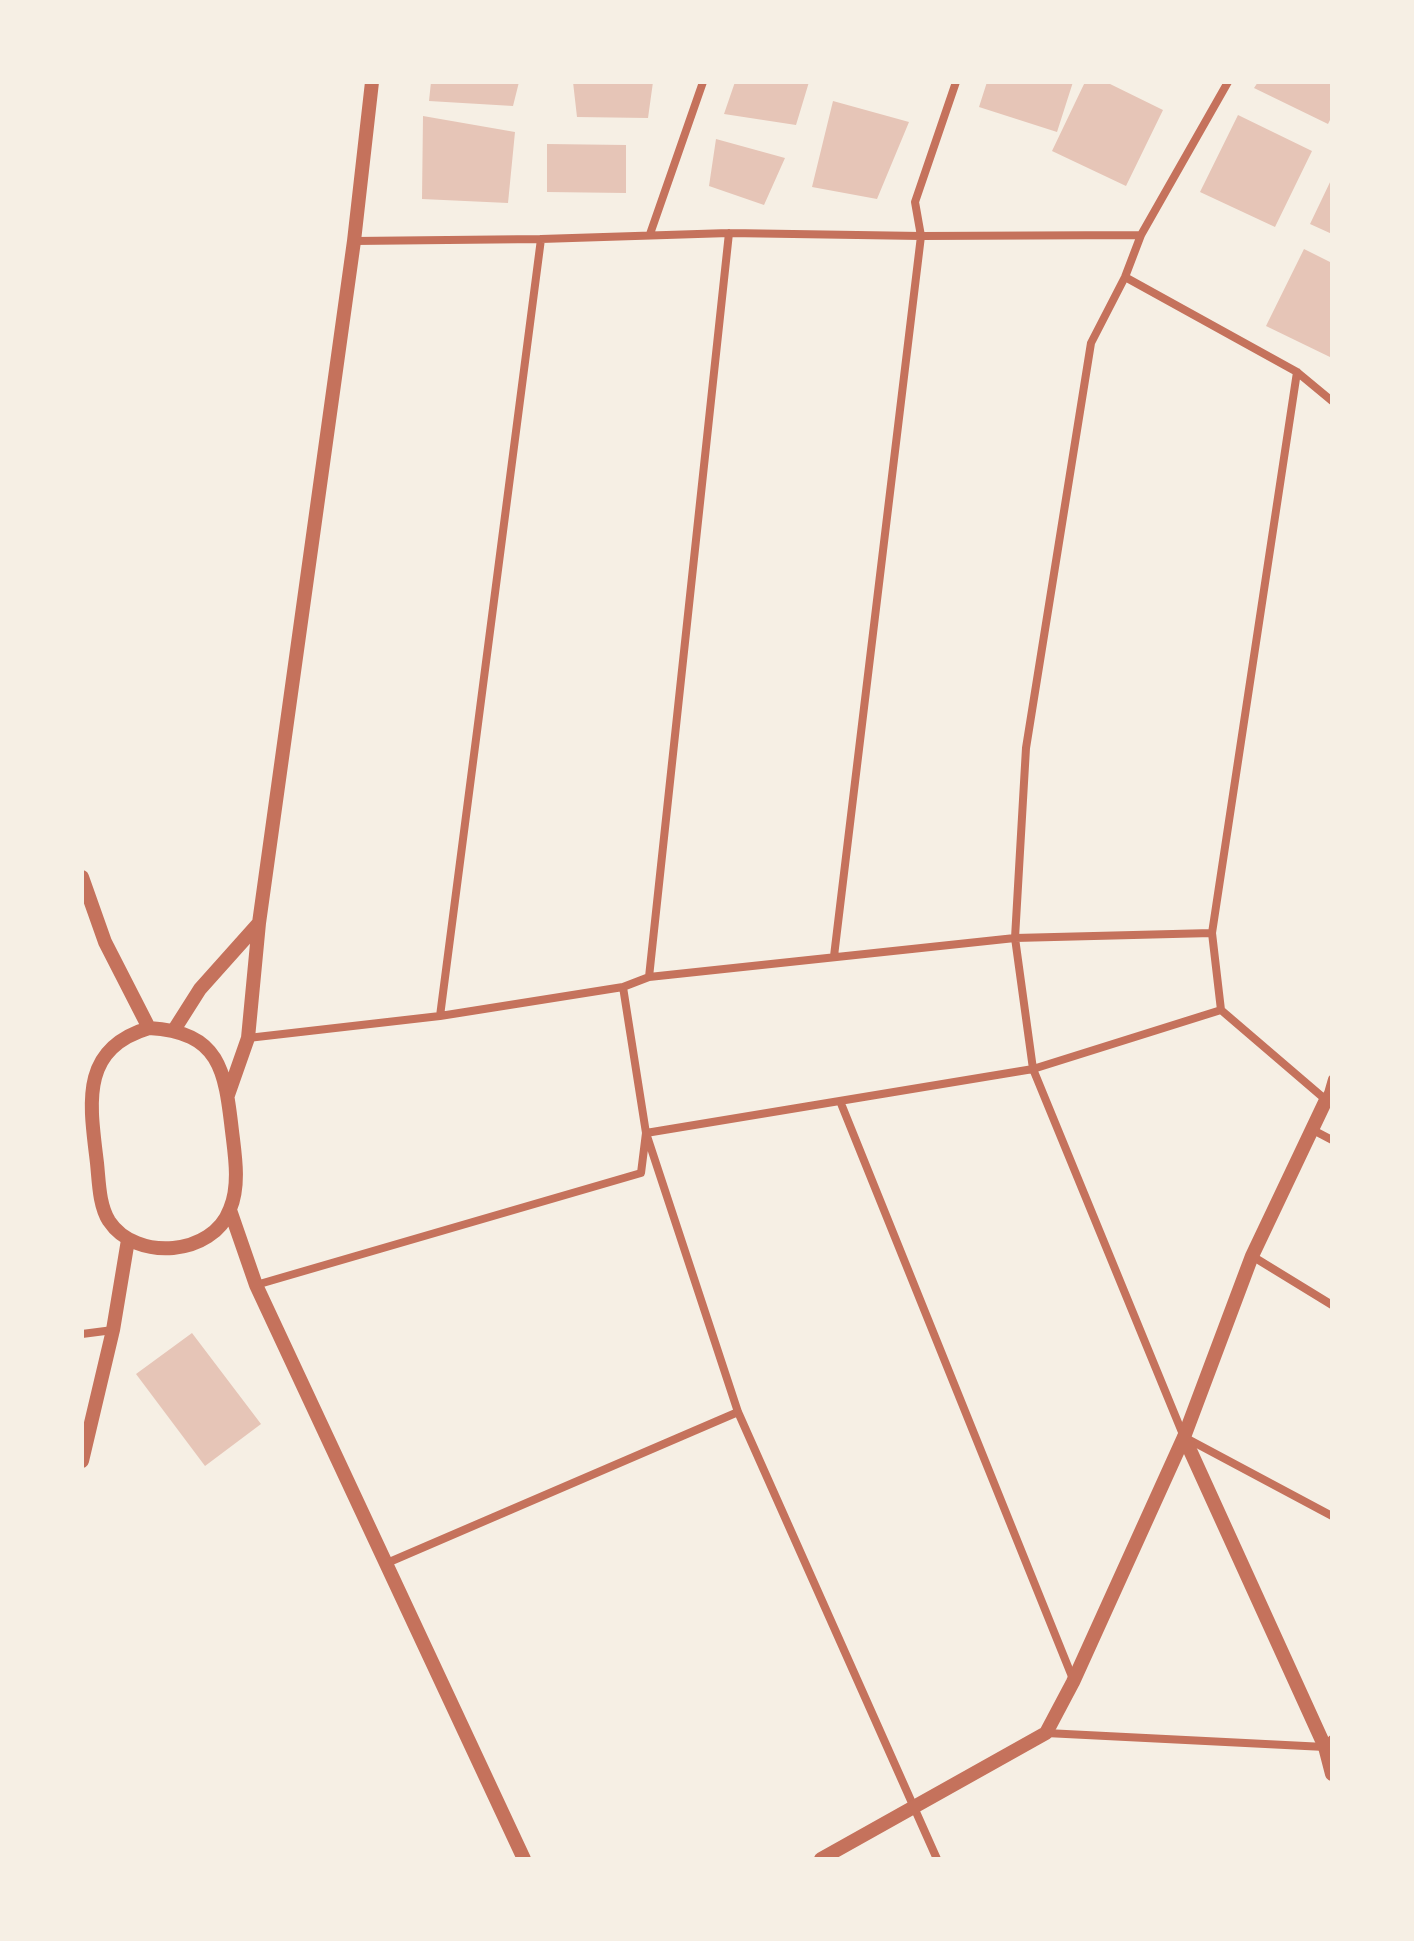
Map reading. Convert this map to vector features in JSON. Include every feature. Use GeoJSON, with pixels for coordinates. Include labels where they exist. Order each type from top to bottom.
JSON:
{"type":"FeatureCollection","features":[{"type":"Feature","properties":{"kind":"street"},"geometry":{"type":"LineString","coordinates":[[228,1095],[248,1038],[259,923],[354,241],[372,82]]}},
{"type":"Feature","properties":{"kind":"street"},"geometry":{"type":"LineString","coordinates":[[650,234],[703,82]]}},
{"type":"Feature","properties":{"kind":"street"},"geometry":{"type":"LineString","coordinates":[[834,956],[921,236],[915,202],[956,82]]}},
{"type":"Feature","properties":{"kind":"street"},"geometry":{"type":"LineString","coordinates":[[1228,82],[1141,235],[1125,277],[1091,343],[1026,748],[1015,938],[1033,1069],[1184,1437],[1328,1743],[1332,1774]]}},
{"type":"Feature","properties":{"kind":"street"},"geometry":{"type":"LineString","coordinates":[[354,241],[729,233],[1141,235]]}},
{"type":"Feature","properties":{"kind":"street"},"geometry":{"type":"LineString","coordinates":[[649,977],[729,233]]}},
{"type":"Feature","properties":{"kind":"street"},"geometry":{"type":"LineString","coordinates":[[440,1016],[541,239]]}},
{"type":"Feature","properties":{"kind":"street"},"geometry":{"type":"LineString","coordinates":[[1125,277],[1297,372],[1332,401]]}},
{"type":"Feature","properties":{"kind":"street"},"geometry":{"type":"LineString","coordinates":[[1297,372],[1212,933],[1221,1010],[1329,1097]]}},
{"type":"Feature","properties":{"kind":"street"},"geometry":{"type":"LineString","coordinates":[[82,877],[105,942],[149,1028]]}},
{"type":"Feature","properties":{"kind":"street"},"geometry":{"type":"LineString","coordinates":[[174,1030],[200,989],[259,923]]}},
{"type":"Feature","properties":{"kind":"street"},"geometry":{"type":"LineString","coordinates":[[248,1038],[440,1016],[623,987],[649,977],[834,956],[1015,938],[1212,933]]}},
{"type":"Feature","properties":{"kind":"street"},"geometry":{"type":"LineString","coordinates":[[623,987],[646,1133],[738,1412],[937,1859]]}},
{"type":"Feature","properties":{"kind":"street"},"geometry":{"type":"LineString","coordinates":[[646,1133],[1033,1069],[1221,1010]]}},
{"type":"Feature","properties":{"kind":"street"},"geometry":{"type":"LineString","coordinates":[[149,1028],[174,1030],[192,1038],[216,1059],[222,1072],[228,1095],[236,1181],[230,1210],[219,1226],[207,1236],[174,1249],[145,1246],[128,1240],[109,1221],[103,1208],[87,1084],[104,1055],[129,1034],[149,1028]]}},
{"type":"Feature","properties":{"kind":"street"},"geometry":{"type":"LineString","coordinates":[[821,1859],[1046,1733],[1073,1682],[1184,1437],[1252,1256],[1329,1097],[1332,1079]]}},
{"type":"Feature","properties":{"kind":"street"},"geometry":{"type":"LineString","coordinates":[[840,1101],[1073,1682]]}},
{"type":"Feature","properties":{"kind":"street"},"geometry":{"type":"LineString","coordinates":[[82,1111],[93,1128]]}},
{"type":"Feature","properties":{"kind":"street"},"geometry":{"type":"LineString","coordinates":[[1313,1130],[1332,1140]]}},
{"type":"Feature","properties":{"kind":"street"},"geometry":{"type":"LineString","coordinates":[[256,1285],[641,1173],[646,1133]]}},
{"type":"Feature","properties":{"kind":"street"},"geometry":{"type":"LineString","coordinates":[[230,1210],[256,1285],[524,1859]]}},
{"type":"Feature","properties":{"kind":"street"},"geometry":{"type":"LineString","coordinates":[[82,1461],[113,1330],[128,1240]]}},
{"type":"Feature","properties":{"kind":"street"},"geometry":{"type":"LineString","coordinates":[[1252,1256],[1332,1305]]}},
{"type":"Feature","properties":{"kind":"street"},"geometry":{"type":"LineString","coordinates":[[82,1334],[113,1330]]}},
{"type":"Feature","properties":{"kind":"street"},"geometry":{"type":"LineString","coordinates":[[387,1563],[738,1412]]}},
{"type":"Feature","properties":{"kind":"street"},"geometry":{"type":"LineString","coordinates":[[1184,1437],[1332,1516]]}},
{"type":"Feature","properties":{"kind":"street"},"geometry":{"type":"LineString","coordinates":[[1046,1733],[1328,1743]]}},
{"type":"Feature","properties":{"kind":"building"},"geometry":{"type":"Polygon","coordinates":[[[431,82],[519,82],[513,106],[429,101],[431,82]]]}},
{"type":"Feature","properties":{"kind":"building"},"geometry":{"type":"Polygon","coordinates":[[[573,82],[653,82],[648,118],[577,117],[573,82]]]}},
{"type":"Feature","properties":{"kind":"building"},"geometry":{"type":"Polygon","coordinates":[[[735,82],[809,82],[796,125],[724,114],[735,82]]]}},
{"type":"Feature","properties":{"kind":"building"},"geometry":{"type":"Polygon","coordinates":[[[987,82],[1073,82],[1057,132],[979,107],[987,82]]]}},
{"type":"Feature","properties":{"kind":"building"},"geometry":{"type":"Polygon","coordinates":[[[1085,82],[1106,82],[1163,110],[1126,186],[1052,151],[1085,82]]]}},
{"type":"Feature","properties":{"kind":"building"},"geometry":{"type":"Polygon","coordinates":[[[1258,82],[1332,82],[1332,116],[1328,124],[1254,88],[1258,82]]]}},
{"type":"Feature","properties":{"kind":"building"},"geometry":{"type":"Polygon","coordinates":[[[833,101],[909,122],[877,199],[812,187],[833,101]]]}},
{"type":"Feature","properties":{"kind":"building"},"geometry":{"type":"Polygon","coordinates":[[[1238,115],[1312,151],[1275,227],[1200,192],[1238,115]]]}},
{"type":"Feature","properties":{"kind":"building"},"geometry":{"type":"Polygon","coordinates":[[[423,116],[515,132],[508,203],[422,199],[423,116]]]}},
{"type":"Feature","properties":{"kind":"building"},"geometry":{"type":"Polygon","coordinates":[[[716,139],[785,158],[764,205],[709,186],[716,139]]]}},
{"type":"Feature","properties":{"kind":"building"},"geometry":{"type":"Polygon","coordinates":[[[547,144],[626,145],[626,193],[547,192],[547,144]]]}},
{"type":"Feature","properties":{"kind":"building"},"geometry":{"type":"Polygon","coordinates":[[[1332,178],[1332,234],[1310,224],[1332,178]]]}},
{"type":"Feature","properties":{"kind":"building"},"geometry":{"type":"Polygon","coordinates":[[[1304,249],[1332,263],[1332,358],[1266,326],[1304,249]]]}},
{"type":"Feature","properties":{"kind":"building"},"geometry":{"type":"Polygon","coordinates":[[[192,1333],[261,1424],[205,1466],[136,1374],[192,1333]]]}}]}
